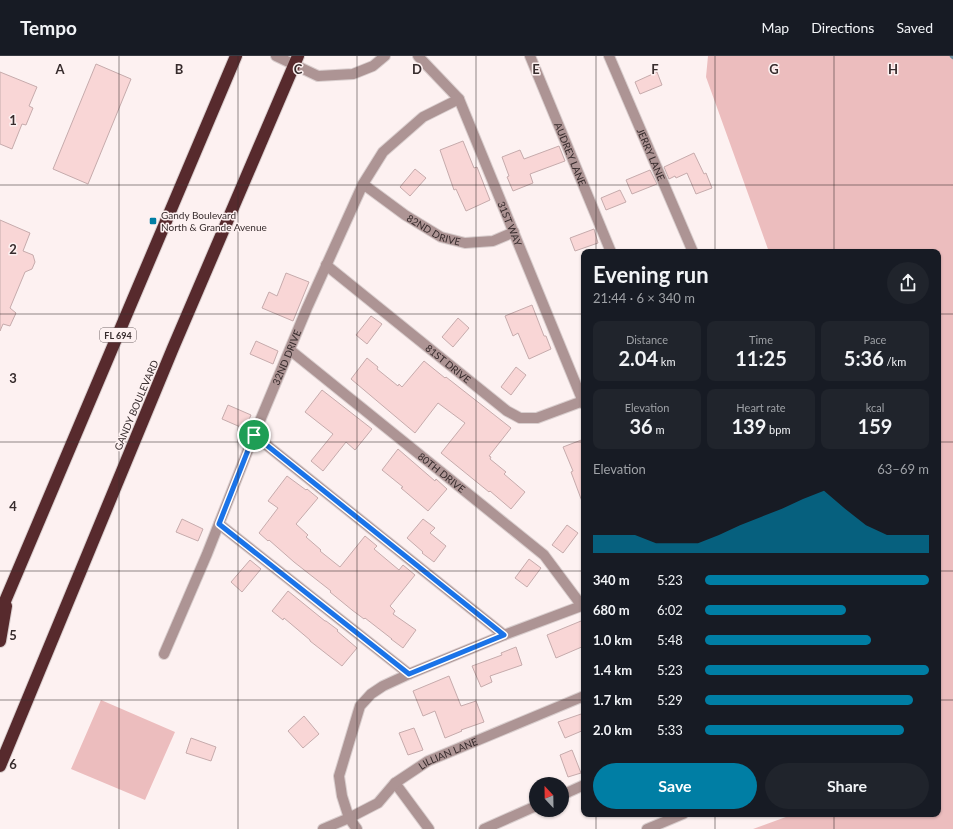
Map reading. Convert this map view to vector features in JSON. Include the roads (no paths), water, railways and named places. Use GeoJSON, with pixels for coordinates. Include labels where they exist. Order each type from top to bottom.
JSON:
{"type":"FeatureCollection","features":[{"type":"Feature","properties":{"kind":"highway","name":"FL 694"},"geometry":{"type":"LineString","coordinates":[[0,613],[236,56]]}},
{"type":"Feature","properties":{"kind":"highway","name":"GANDY BOULEVARD"},"geometry":{"type":"LineString","coordinates":[[0,766],[173,348],[297,60]]}},
{"type":"Feature","properties":{"kind":"highway"},"geometry":{"type":"LineString","coordinates":[[0,641],[7,596]]}},
{"type":"Feature","properties":{"kind":"street"},"geometry":{"type":"LineString","coordinates":[[276,56],[297,60],[318,76],[353,74],[373,66],[385,56]]}},
{"type":"Feature","properties":{"kind":"street","name":"31ST WAY"},"geometry":{"type":"LineString","coordinates":[[418,56],[459,99],[581,397]]}},
{"type":"Feature","properties":{"kind":"street","name":"AUDREY LANE"},"geometry":{"type":"LineString","coordinates":[[530,56],[610,249]]}},
{"type":"Feature","properties":{"kind":"street","name":"JERRY LANE"},"geometry":{"type":"LineString","coordinates":[[609,56],[692,249]]}},
{"type":"Feature","properties":{"kind":"street","name":"32ND DRIVE"},"geometry":{"type":"LineString","coordinates":[[164,654],[208,554],[254,435],[326,265],[363,184],[383,152],[423,116],[459,99]]}},
{"type":"Feature","properties":{"kind":"street","name":"82ND DRIVE"},"geometry":{"type":"LineString","coordinates":[[363,184],[405,215],[441,237],[465,243],[493,241],[514,232]]}},
{"type":"Feature","properties":{"kind":"street","name":"81ST DRIVE"},"geometry":{"type":"LineString","coordinates":[[326,265],[507,411],[520,418],[538,418],[581,403]]}},
{"type":"Feature","properties":{"kind":"street","name":"80TH DRIVE"},"geometry":{"type":"LineString","coordinates":[[290,350],[544,555],[581,603]]}},
{"type":"Feature","properties":{"kind":"street"},"geometry":{"type":"LineString","coordinates":[[254,435],[504,635]]}},
{"type":"Feature","properties":{"kind":"street"},"geometry":{"type":"LineString","coordinates":[[219,524],[409,674]]}},
{"type":"Feature","properties":{"kind":"street"},"geometry":{"type":"LineString","coordinates":[[357,829],[349,818],[342,796],[339,776],[360,706],[371,694],[383,686],[409,674],[504,635],[581,607]]}},
{"type":"Feature","properties":{"kind":"street","name":"LILLIAN LANE"},"geometry":{"type":"LineString","coordinates":[[322,829],[349,818],[378,803],[395,784],[428,761],[581,697]]}},
{"type":"Feature","properties":{"kind":"street"},"geometry":{"type":"LineString","coordinates":[[395,784],[430,829]]}},
{"type":"Feature","properties":{"kind":"street"},"geometry":{"type":"LineString","coordinates":[[569,792],[581,786]]}},
{"type":"Feature","properties":{"kind":"street"},"geometry":{"type":"LineString","coordinates":[[484,829],[529,809]]}},
{"type":"Feature","properties":{"kind":"street"},"geometry":{"type":"LineString","coordinates":[[647,829],[676,817]]}},
{"type":"Feature","properties":{"kind":"place","name":"Gandy Boulevard North & Grande Avenue"},"geometry":{"type":"Point","coordinates":[153,221]}}]}
